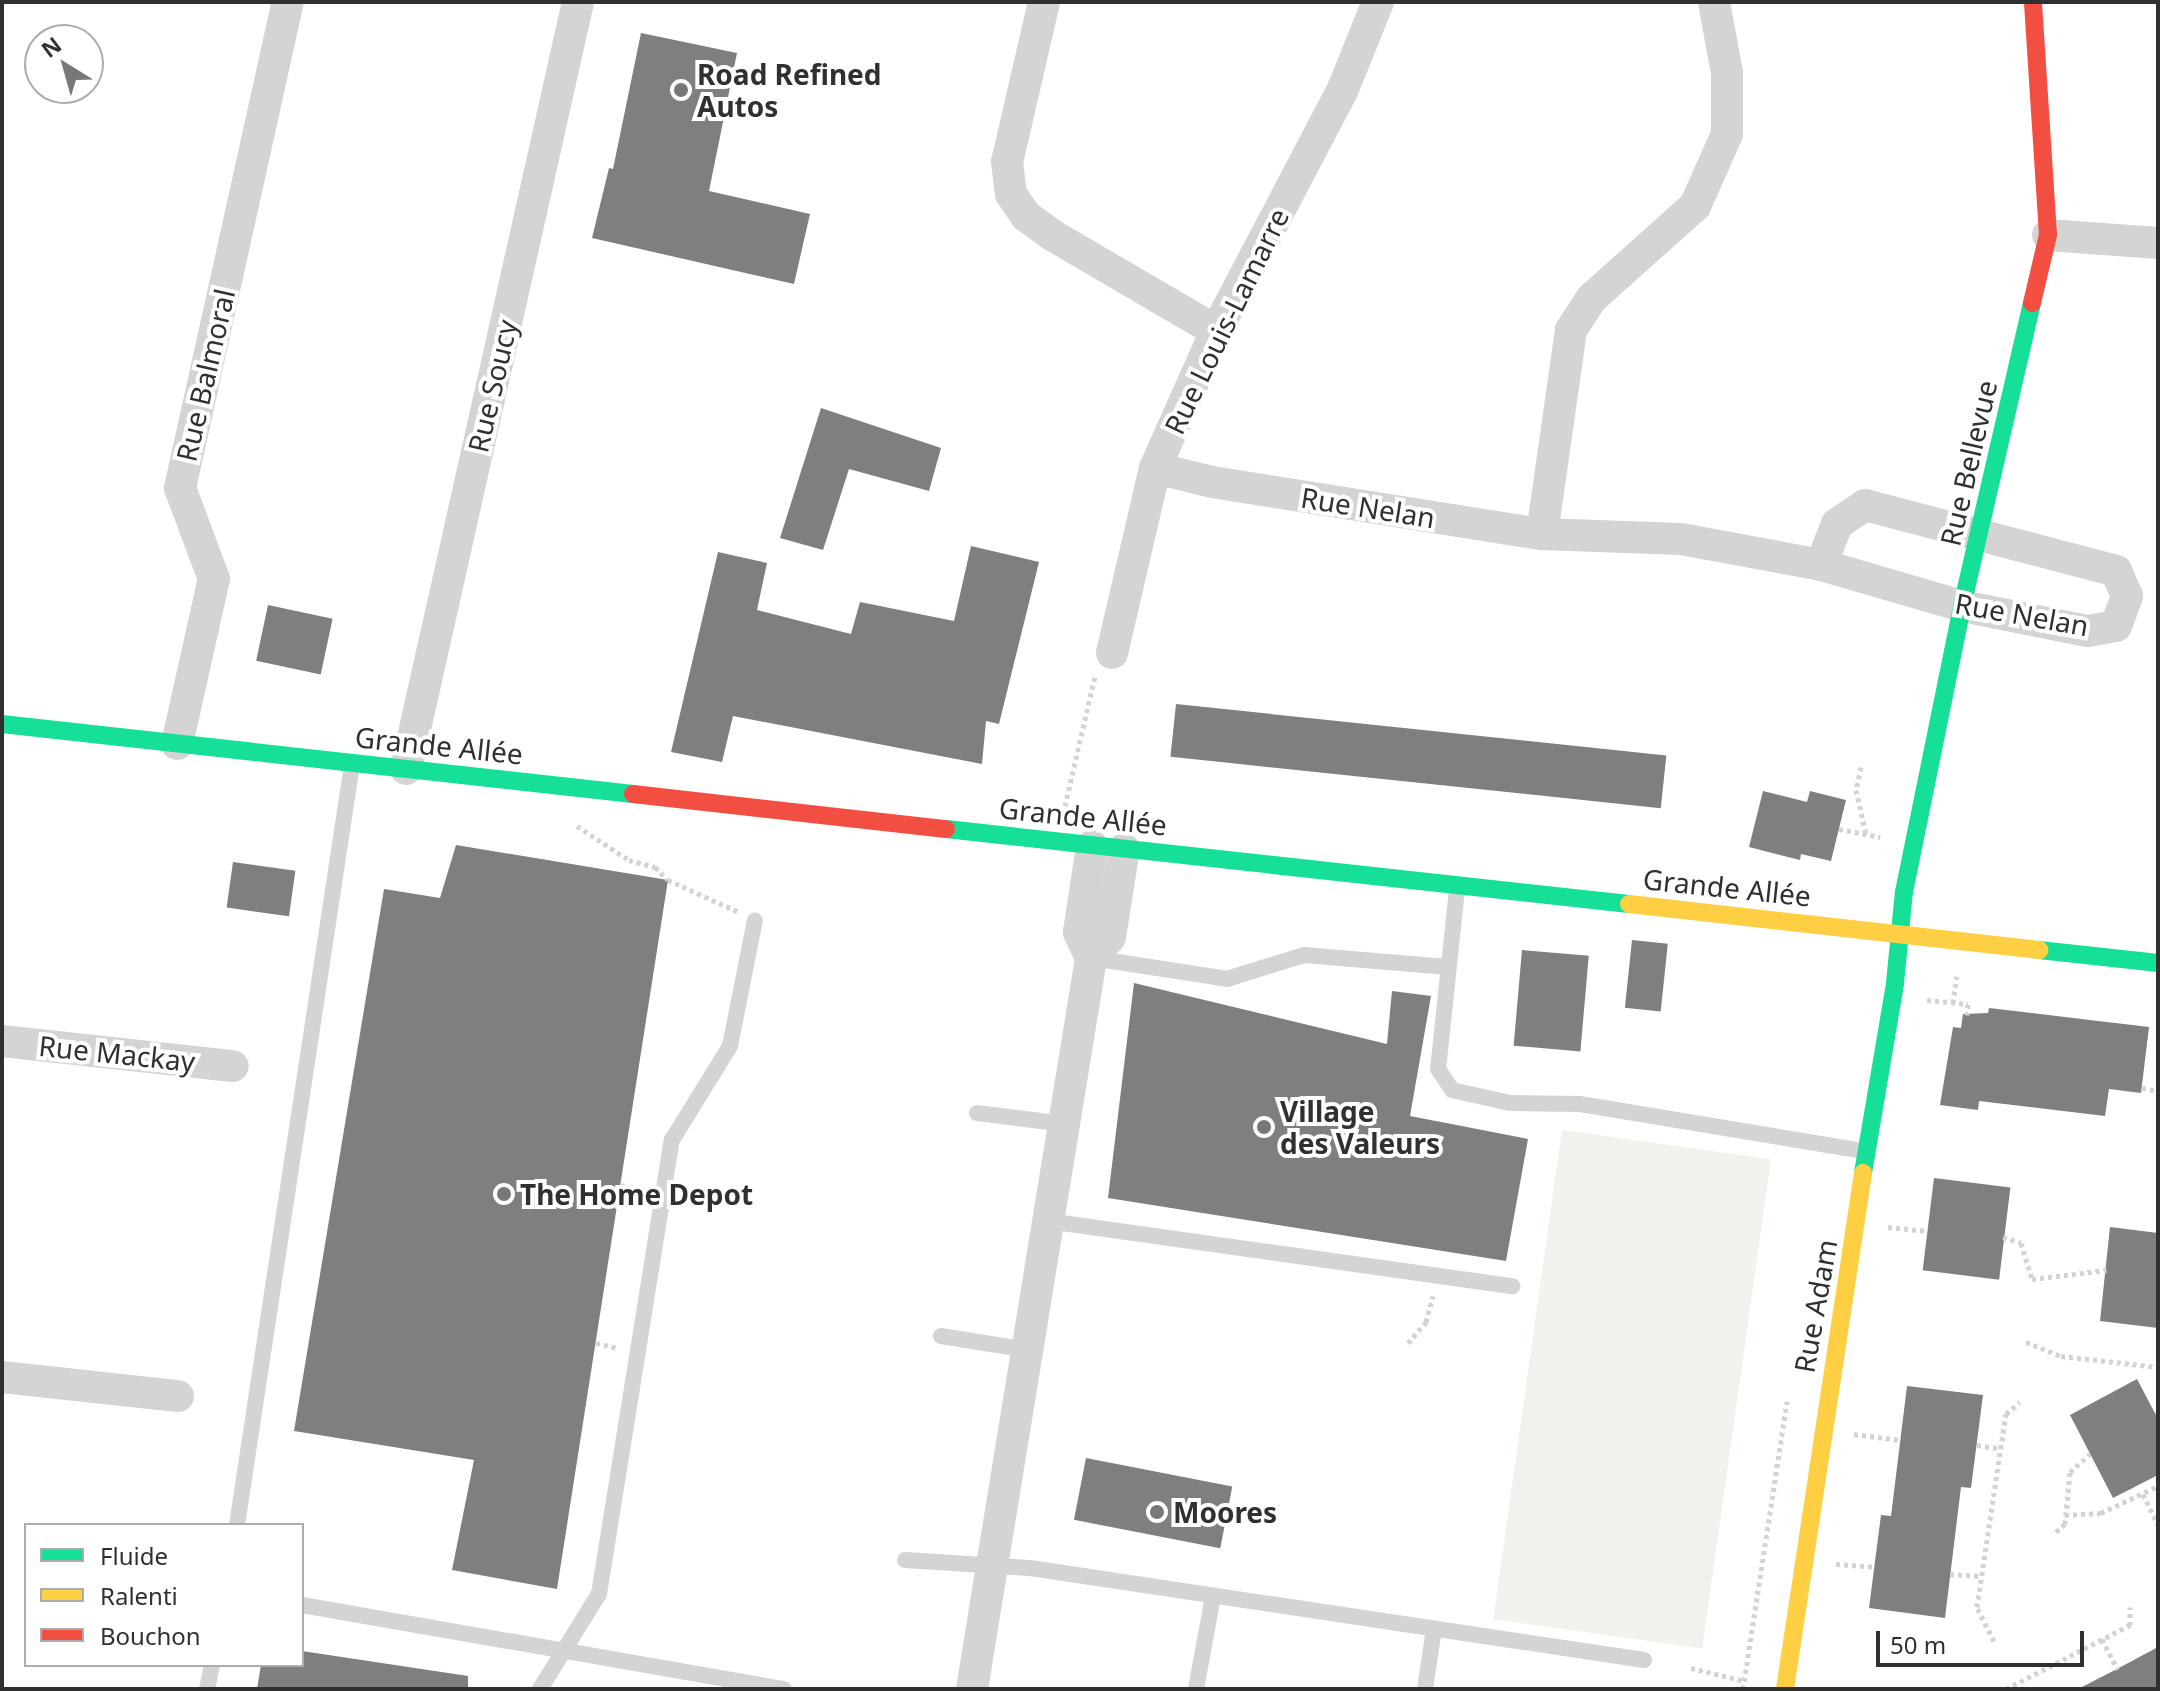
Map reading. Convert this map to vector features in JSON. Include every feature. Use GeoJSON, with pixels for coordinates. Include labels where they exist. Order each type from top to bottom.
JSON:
{"type":"FeatureCollection","features":[{"type":"Feature","properties":{"kind":"main road","name":"Rue Bellevue"},"geometry":{"type":"LineString","coordinates":[[1899,933],[1962,606],[1982,535],[2048,235],[2033,2]]}},
{"type":"Feature","properties":{"kind":"main road","name":"Grande Allée"},"geometry":{"type":"LineString","coordinates":[[2,724],[2158,963]]}},
{"type":"Feature","properties":{"kind":"main road","name":"Rue Adam"},"geometry":{"type":"LineString","coordinates":[[1785,1689],[1821,1430],[1870,1152],[1899,933]]}},
{"type":"Feature","properties":{"kind":"street","name":"Rue Balmoral"},"geometry":{"type":"LineString","coordinates":[[177,744],[214,579],[180,488],[288,2]]}},
{"type":"Feature","properties":{"kind":"street","name":"Rue Soucy"},"geometry":{"type":"LineString","coordinates":[[406,769],[578,2]]}},
{"type":"Feature","properties":{"kind":"street"},"geometry":{"type":"LineString","coordinates":[[1044,2],[1007,162],[1011,194],[1026,216],[1052,235],[1216,331]]}},
{"type":"Feature","properties":{"kind":"street","name":"Rue Louis-Lamarre"},"geometry":{"type":"LineString","coordinates":[[1104,664],[1155,468],[1216,331],[1343,89],[1378,2]]}},
{"type":"Feature","properties":{"kind":"street"},"geometry":{"type":"LineString","coordinates":[[1542,534],[1571,330],[1592,298],[1695,206],[1727,134],[1727,73],[1714,2]]}},
{"type":"Feature","properties":{"kind":"street"},"geometry":{"type":"LineString","coordinates":[[2048,235],[2158,243]]}},
{"type":"Feature","properties":{"kind":"street","name":"Rue Nelan"},"geometry":{"type":"LineString","coordinates":[[1155,468],[1212,482],[1542,534],[1681,539],[1821,565],[1962,606],[2087,631],[2116,626],[2123,614],[2127,596],[2116,571],[1865,505],[1837,524],[1821,565]]}},
{"type":"Feature","properties":{"kind":"street"},"geometry":{"type":"LineString","coordinates":[[972,1689],[1091,958],[1110,937],[1108,848]]}},
{"type":"Feature","properties":{"kind":"street","name":"Rue Mackay"},"geometry":{"type":"LineString","coordinates":[[2,1041],[233,1066]]}},
{"type":"Feature","properties":{"kind":"street"},"geometry":{"type":"LineString","coordinates":[[2,1377],[178,1396]]}},
{"type":"Feature","properties":{"kind":"lane"},"geometry":{"type":"LineString","coordinates":[[237,1523],[352,764]]}},
{"type":"Feature","properties":{"kind":"lane"},"geometry":{"type":"LineString","coordinates":[[1457,886],[1438,1069],[1452,1090],[1510,1103],[1580,1104],[1870,1152]]}},
{"type":"Feature","properties":{"kind":"lane"},"geometry":{"type":"LineString","coordinates":[[540,1689],[560,1650],[581,1630],[599,1594],[672,1140],[730,1046],[755,920]]}},
{"type":"Feature","properties":{"kind":"lane"},"geometry":{"type":"LineString","coordinates":[[1091,958],[1227,979],[1304,955],[1447,967]]}},
{"type":"Feature","properties":{"kind":"lane"},"geometry":{"type":"LineString","coordinates":[[977,1113],[1064,1124]]}},
{"type":"Feature","properties":{"kind":"lane"},"geometry":{"type":"LineString","coordinates":[[1048,1221],[1512,1286]]}},
{"type":"Feature","properties":{"kind":"lane"},"geometry":{"type":"LineString","coordinates":[[941,1336],[1027,1350]]}},
{"type":"Feature","properties":{"kind":"lane"},"geometry":{"type":"LineString","coordinates":[[905,1560],[992,1566],[1644,1660]]}},
{"type":"Feature","properties":{"kind":"lane"},"geometry":{"type":"LineString","coordinates":[[1196,1689],[1213,1596]]}},
{"type":"Feature","properties":{"kind":"lane"},"geometry":{"type":"LineString","coordinates":[[304,1605],[784,1689]]}},
{"type":"Feature","properties":{"kind":"lane"},"geometry":{"type":"LineString","coordinates":[[1425,1689],[1434,1629]]}},
{"type":"Feature","properties":{"kind":"lane"},"geometry":{"type":"LineString","coordinates":[[207,1689],[212,1667]]}},
{"type":"Feature","properties":{"kind":"path"},"geometry":{"type":"LineString","coordinates":[[1063,815],[1104,664]]}},
{"type":"Feature","properties":{"kind":"path"},"geometry":{"type":"LineString","coordinates":[[1861,767],[1856,790],[1866,834]]}},
{"type":"Feature","properties":{"kind":"path"},"geometry":{"type":"LineString","coordinates":[[573,825],[586,828],[629,860],[655,867],[668,880],[755,920]]}},
{"type":"Feature","properties":{"kind":"path"},"geometry":{"type":"LineString","coordinates":[[1839,829],[1881,838]]}},
{"type":"Feature","properties":{"kind":"path"},"geometry":{"type":"LineString","coordinates":[[1953,1003],[1958,969]]}},
{"type":"Feature","properties":{"kind":"path"},"geometry":{"type":"LineString","coordinates":[[1920,999],[1968,1004],[1967,1015]]}},
{"type":"Feature","properties":{"kind":"path"},"geometry":{"type":"LineString","coordinates":[[2142,1088],[2158,1091]]}},
{"type":"Feature","properties":{"kind":"path"},"geometry":{"type":"LineString","coordinates":[[1882,1226],[1927,1231]]}},
{"type":"Feature","properties":{"kind":"path"},"geometry":{"type":"LineString","coordinates":[[2003,1237],[2021,1243],[2032,1279],[2106,1270]]}},
{"type":"Feature","properties":{"kind":"path"},"geometry":{"type":"LineString","coordinates":[[2026,1342],[2061,1356],[2158,1367]]}},
{"type":"Feature","properties":{"kind":"path"},"geometry":{"type":"LineString","coordinates":[[1994,1641],[1977,1607],[2006,1414],[2020,1402]]}},
{"type":"Feature","properties":{"kind":"path"},"geometry":{"type":"LineString","coordinates":[[1850,1434],[1901,1440]]}},
{"type":"Feature","properties":{"kind":"path"},"geometry":{"type":"LineString","coordinates":[[1977,1445],[2001,1449]]}},
{"type":"Feature","properties":{"kind":"path"},"geometry":{"type":"LineString","coordinates":[[2056,1532],[2065,1515],[2070,1472],[2090,1454]]}},
{"type":"Feature","properties":{"kind":"path"},"geometry":{"type":"LineString","coordinates":[[2065,1515],[2101,1513],[2158,1486]]}},
{"type":"Feature","properties":{"kind":"path"},"geometry":{"type":"LineString","coordinates":[[2143,1494],[2158,1525]]}},
{"type":"Feature","properties":{"kind":"path"},"geometry":{"type":"LineString","coordinates":[[1829,1563],[1875,1567]]}},
{"type":"Feature","properties":{"kind":"path"},"geometry":{"type":"LineString","coordinates":[[1950,1574],[1982,1576]]}},
{"type":"Feature","properties":{"kind":"path"},"geometry":{"type":"LineString","coordinates":[[2006,1689],[2130,1625],[2130,1607]]}},
{"type":"Feature","properties":{"kind":"path"},"geometry":{"type":"LineString","coordinates":[[2102,1639],[2117,1669]]}},
{"type":"Feature","properties":{"kind":"path"},"geometry":{"type":"LineString","coordinates":[[1691,1668],[1744,1681]]}},
{"type":"Feature","properties":{"kind":"shaded area"},"geometry":{"type":"Polygon","coordinates":[[[1562,1130],[1771,1159],[1702,1649],[1493,1619],[1562,1130]]]}},
{"type":"Feature","properties":{"kind":"building"},"geometry":{"type":"Polygon","coordinates":[[[641,33],[737,53],[709,191],[810,214],[794,284],[592,238],[609,168],[613,169],[641,33]]]}},
{"type":"Feature","properties":{"kind":"building"},"geometry":{"type":"Polygon","coordinates":[[[821,408],[941,448],[929,491],[849,469],[823,550],[780,538],[821,408]]]}},
{"type":"Feature","properties":{"kind":"building"},"geometry":{"type":"Polygon","coordinates":[[[971,546],[1039,562],[999,724],[986,721],[982,764],[733,716],[722,762],[671,752],[718,552],[767,563],[757,610],[851,634],[860,602],[954,621],[971,546]]]}},
{"type":"Feature","properties":{"kind":"building"},"geometry":{"type":"Polygon","coordinates":[[[268,605],[333,619],[321,674],[256,661],[268,605]]]}},
{"type":"Feature","properties":{"kind":"building"},"geometry":{"type":"Polygon","coordinates":[[[1176,704],[1666,756],[1661,808],[1170,757],[1176,704]]]}},
{"type":"Feature","properties":{"kind":"building"},"geometry":{"type":"Polygon","coordinates":[[[1763,791],[1807,802],[1810,791],[1846,800],[1831,861],[1801,854],[1800,860],[1749,847],[1763,791]]]}},
{"type":"Feature","properties":{"kind":"building"},"geometry":{"type":"Polygon","coordinates":[[[456,845],[668,880],[557,1589],[452,1570],[474,1460],[294,1431],[384,889],[440,898],[456,845]]]}},
{"type":"Feature","properties":{"kind":"building"},"geometry":{"type":"Polygon","coordinates":[[[233,862],[295,871],[289,916],[227,908],[233,862]]]}},
{"type":"Feature","properties":{"kind":"building"},"geometry":{"type":"Polygon","coordinates":[[[1632,940],[1668,944],[1661,1011],[1625,1008],[1632,940]]]}},
{"type":"Feature","properties":{"kind":"building"},"geometry":{"type":"Polygon","coordinates":[[[1522,950],[1589,956],[1580,1051],[1514,1046],[1522,950]]]}},
{"type":"Feature","properties":{"kind":"building"},"geometry":{"type":"Polygon","coordinates":[[[1134,983],[1387,1044],[1392,991],[1431,996],[1410,1116],[1528,1139],[1506,1261],[1108,1198],[1134,983]]]}},
{"type":"Feature","properties":{"kind":"building"},"geometry":{"type":"Polygon","coordinates":[[[1989,1008],[2149,1027],[2141,1093],[2109,1089],[2105,1116],[1979,1101],[1978,1110],[1940,1105],[1953,1027],[1961,1028],[1963,1014],[1988,1013],[1989,1008]]]}},
{"type":"Feature","properties":{"kind":"building"},"geometry":{"type":"Polygon","coordinates":[[[1934,1178],[2010,1187],[1999,1280],[1923,1270],[1934,1178]]]}},
{"type":"Feature","properties":{"kind":"building"},"geometry":{"type":"Polygon","coordinates":[[[2110,1227],[2158,1233],[2158,1328],[2100,1321],[2110,1227]]]}},
{"type":"Feature","properties":{"kind":"building"},"geometry":{"type":"Polygon","coordinates":[[[2137,1379],[2158,1419],[2158,1475],[2113,1498],[2070,1415],[2137,1379]]]}},
{"type":"Feature","properties":{"kind":"building"},"geometry":{"type":"Polygon","coordinates":[[[1907,1386],[1983,1395],[1971,1488],[1961,1487],[1945,1618],[1869,1608],[1881,1515],[1891,1516],[1907,1386]]]}},
{"type":"Feature","properties":{"kind":"building"},"geometry":{"type":"Polygon","coordinates":[[[1086,1458],[1232,1486],[1220,1548],[1074,1520],[1086,1458]]]}},
{"type":"Feature","properties":{"kind":"building"},"geometry":{"type":"Polygon","coordinates":[[[2158,1647],[2158,1689],[2078,1689],[2117,1669],[2158,1647]]]}},
{"type":"Feature","properties":{"kind":"building"},"geometry":{"type":"Polygon","coordinates":[[[304,1651],[468,1676],[468,1689],[257,1689],[261,1667],[304,1667],[304,1651]]]}},
{"type":"Feature","properties":{"kind":"traffic: fast"},"geometry":{"type":"LineString","coordinates":[[1863,1173],[1895,983],[1904,892],[1962,606],[2032,303]]}},
{"type":"Feature","properties":{"kind":"traffic: fast"},"geometry":{"type":"LineString","coordinates":[[2,724],[633,794]]}},
{"type":"Feature","properties":{"kind":"traffic: fast"},"geometry":{"type":"LineString","coordinates":[[946,829],[1629,904]]}},
{"type":"Feature","properties":{"kind":"traffic: fast"},"geometry":{"type":"LineString","coordinates":[[2039,950],[2158,963]]}},
{"type":"Feature","properties":{"kind":"traffic: slow"},"geometry":{"type":"LineString","coordinates":[[1629,904],[2039,950]]}},
{"type":"Feature","properties":{"kind":"traffic: slow"},"geometry":{"type":"LineString","coordinates":[[1785,1689],[1863,1173]]}},
{"type":"Feature","properties":{"kind":"traffic: jam"},"geometry":{"type":"LineString","coordinates":[[2032,303],[2048,235],[2033,2]]}},
{"type":"Feature","properties":{"kind":"traffic: jam"},"geometry":{"type":"LineString","coordinates":[[633,794],[946,829]]}},
{"type":"Feature","properties":{"kind":"place","name":"Road Refined Autos"},"geometry":{"type":"Point","coordinates":[681,90]}},
{"type":"Feature","properties":{"kind":"place","name":"Village des Valeurs"},"geometry":{"type":"Point","coordinates":[1264,1127]}},
{"type":"Feature","properties":{"kind":"place","name":"The Home Depot"},"geometry":{"type":"Point","coordinates":[504,1194]}},
{"type":"Feature","properties":{"kind":"place","name":"Moores"},"geometry":{"type":"Point","coordinates":[1157,1512]}}]}
